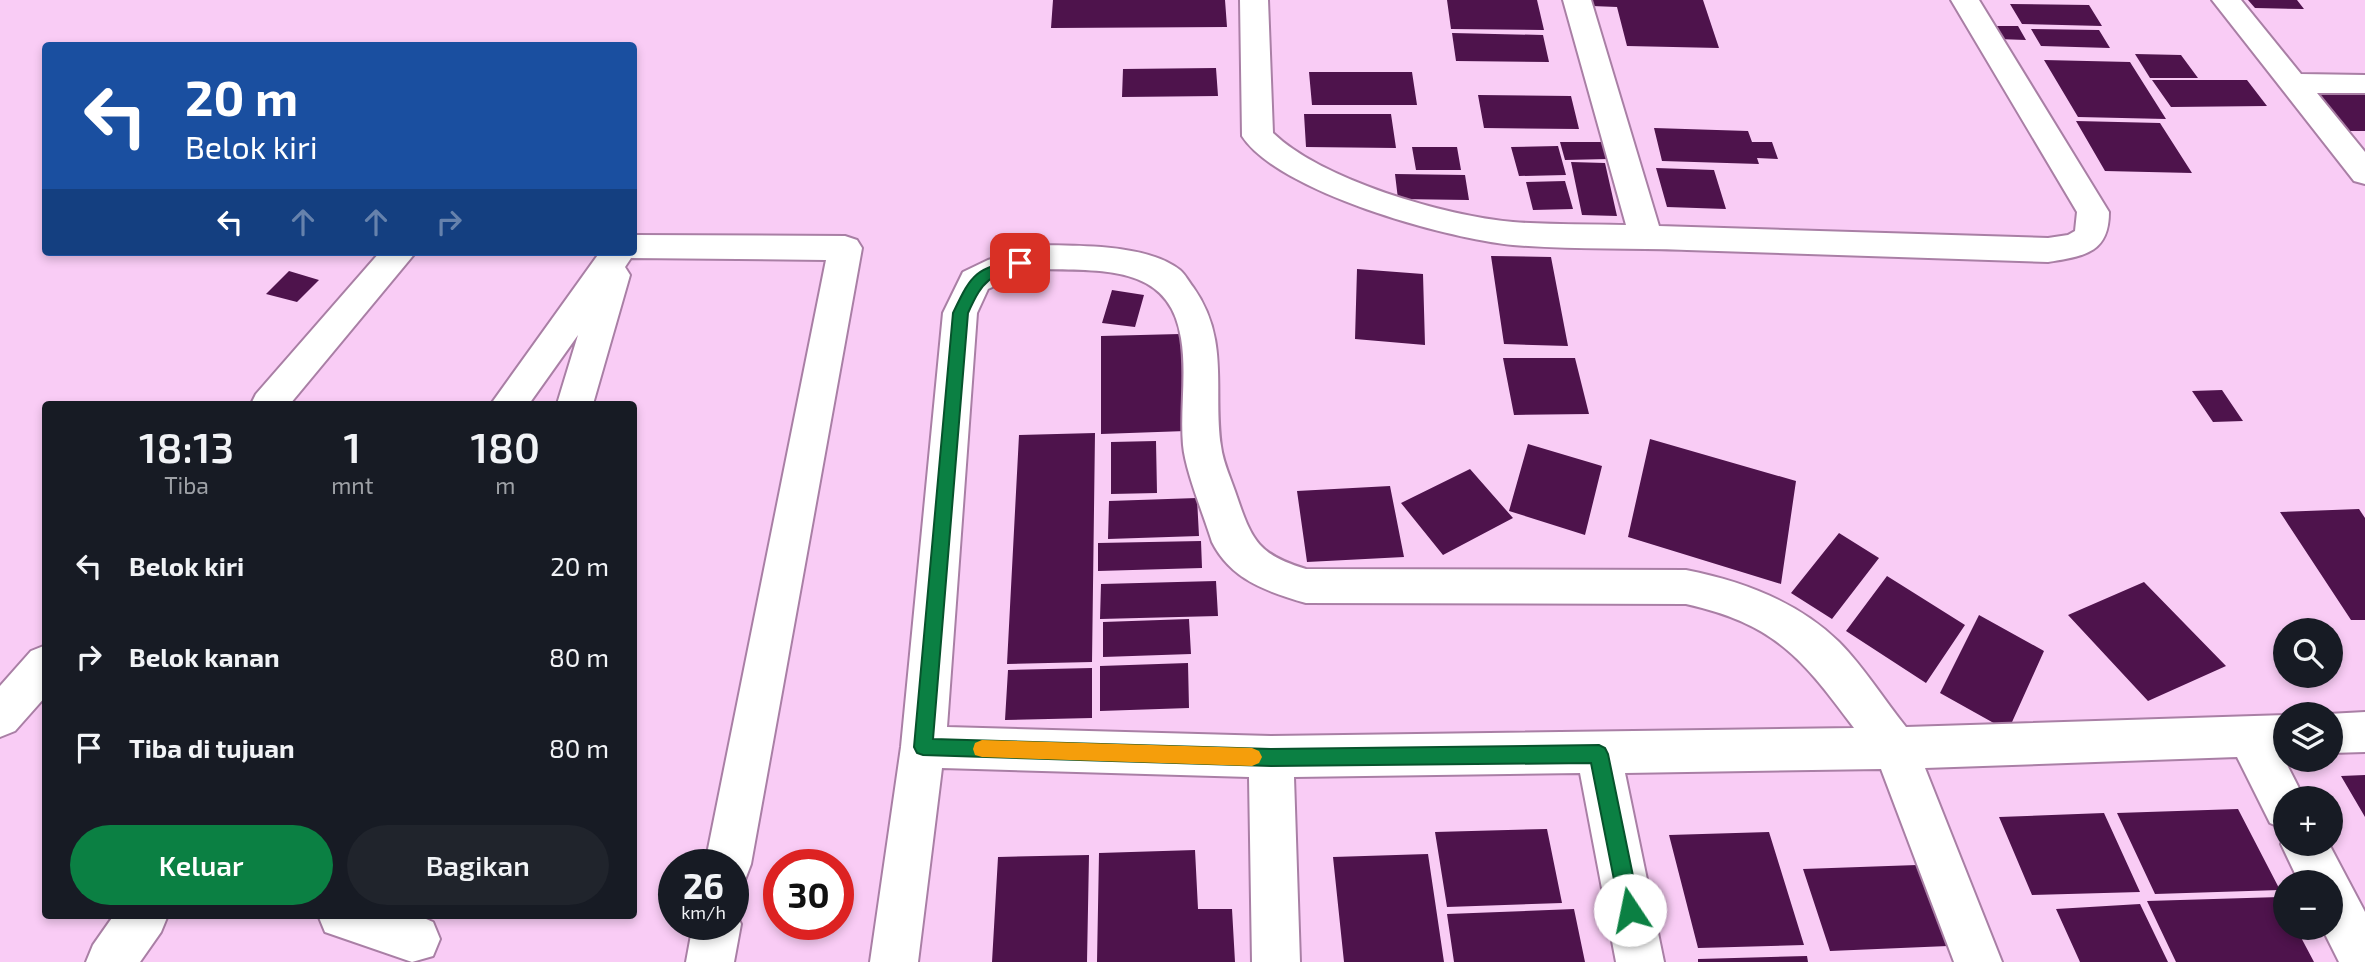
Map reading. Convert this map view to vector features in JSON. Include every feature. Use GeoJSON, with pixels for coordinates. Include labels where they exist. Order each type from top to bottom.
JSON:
{"type":"FeatureCollection","features":[{"type":"Feature","properties":{"kind":"street"},"geometry":{"type":"LineString","coordinates":[[1254,0],[1258,136],[1268,150],[1297,168],[1369,197],[1471,226],[1511,233],[2048,250],[2082,244],[2090,236],[2094,226],[2093,212],[1965,0]]}},
{"type":"Feature","properties":{"kind":"street"},"geometry":{"type":"LineString","coordinates":[[1577,0],[1646,238]]}},
{"type":"Feature","properties":{"kind":"street"},"geometry":{"type":"LineString","coordinates":[[2226,0],[2365,173]]}},
{"type":"Feature","properties":{"kind":"street"},"geometry":{"type":"LineString","coordinates":[[2293,83],[2365,85]]}},
{"type":"Feature","properties":{"kind":"street"},"geometry":{"type":"LineString","coordinates":[[637,247],[845,248],[731,849]]}},
{"type":"Feature","properties":{"kind":"street"},"geometry":{"type":"LineString","coordinates":[[272,401],[396,256]]}},
{"type":"Feature","properties":{"kind":"street"},"geometry":{"type":"LineString","coordinates":[[511,401],[616,256]]}},
{"type":"Feature","properties":{"kind":"street"},"geometry":{"type":"LineString","coordinates":[[576,401],[618,256]]}},
{"type":"Feature","properties":{"kind":"street"},"geometry":{"type":"LineString","coordinates":[[894,962],[923,747],[960,313],[975,281],[1000,268],[1040,257],[1102,258],[1147,268],[1169,279],[1185,302],[1199,337],[1202,448],[1232,542],[1254,565],[1282,579],[1306,586],[1686,587],[1728,596],[1782,621],[1825,656],[1895,748],[1978,962]]}},
{"type":"Feature","properties":{"kind":"street"},"geometry":{"type":"LineString","coordinates":[[0,717],[42,669]]}},
{"type":"Feature","properties":{"kind":"street"},"geometry":{"type":"LineString","coordinates":[[2343,733],[2365,732]]}},
{"type":"Feature","properties":{"kind":"street"},"geometry":{"type":"LineString","coordinates":[[923,747],[1271,758],[1895,748],[2267,735],[2280,786]]}},
{"type":"Feature","properties":{"kind":"street"},"geometry":{"type":"LineString","coordinates":[[1599,754],[1640,962]]}},
{"type":"Feature","properties":{"kind":"street"},"geometry":{"type":"LineString","coordinates":[[1271,758],[1276,962]]}},
{"type":"Feature","properties":{"kind":"street"},"geometry":{"type":"LineString","coordinates":[[110,962],[141,919]]}},
{"type":"Feature","properties":{"kind":"street"},"geometry":{"type":"LineString","coordinates":[[354,919],[416,939]]}},
{"type":"Feature","properties":{"kind":"street"},"geometry":{"type":"LineString","coordinates":[[2343,919],[2365,962]]}},
{"type":"Feature","properties":{"kind":"street"},"geometry":{"type":"LineString","coordinates":[[710,962],[714,940]]}},
{"type":"Feature","properties":{"kind":"building"},"geometry":{"type":"Polygon","coordinates":[[[1053,0],[1225,0],[1227,27],[1051,28],[1053,0]]]}},
{"type":"Feature","properties":{"kind":"building"},"geometry":{"type":"Polygon","coordinates":[[[1447,0],[1537,0],[1544,30],[1451,29],[1447,0]]]}},
{"type":"Feature","properties":{"kind":"building"},"geometry":{"type":"Polygon","coordinates":[[[1591,0],[1703,0],[1719,48],[1627,46],[1617,7],[1592,6],[1591,0]]]}},
{"type":"Feature","properties":{"kind":"building"},"geometry":{"type":"Polygon","coordinates":[[[2248,0],[2297,0],[2304,9],[2255,8],[2248,0]]]}},
{"type":"Feature","properties":{"kind":"building"},"geometry":{"type":"Polygon","coordinates":[[[2010,4],[2089,5],[2102,26],[2022,24],[2010,4]]]}},
{"type":"Feature","properties":{"kind":"building"},"geometry":{"type":"Polygon","coordinates":[[[1990,26],[2018,26],[2026,40],[1998,39],[1990,26]]]}},
{"type":"Feature","properties":{"kind":"building"},"geometry":{"type":"Polygon","coordinates":[[[2031,29],[2099,30],[2110,48],[2041,46],[2031,29]]]}},
{"type":"Feature","properties":{"kind":"building"},"geometry":{"type":"Polygon","coordinates":[[[1452,33],[1543,35],[1549,62],[1456,61],[1452,33]]]}},
{"type":"Feature","properties":{"kind":"building"},"geometry":{"type":"Polygon","coordinates":[[[2135,54],[2181,55],[2198,78],[2150,78],[2135,54]]]}},
{"type":"Feature","properties":{"kind":"building"},"geometry":{"type":"Polygon","coordinates":[[[2044,60],[2130,62],[2166,119],[2078,117],[2044,60]]]}},
{"type":"Feature","properties":{"kind":"building"},"geometry":{"type":"Polygon","coordinates":[[[1216,68],[1218,96],[1122,97],[1123,69],[1216,68]]]}},
{"type":"Feature","properties":{"kind":"building"},"geometry":{"type":"Polygon","coordinates":[[[1309,72],[1412,72],[1417,105],[1312,105],[1309,72]]]}},
{"type":"Feature","properties":{"kind":"building"},"geometry":{"type":"Polygon","coordinates":[[[2152,80],[2247,80],[2267,106],[2171,107],[2152,80]]]}},
{"type":"Feature","properties":{"kind":"building"},"geometry":{"type":"Polygon","coordinates":[[[2312,92],[2365,92],[2365,131],[2343,131],[2312,92]]]}},
{"type":"Feature","properties":{"kind":"building"},"geometry":{"type":"Polygon","coordinates":[[[1478,95],[1571,96],[1579,129],[1484,128],[1478,95]]]}},
{"type":"Feature","properties":{"kind":"building"},"geometry":{"type":"Polygon","coordinates":[[[1304,114],[1391,114],[1396,148],[1306,147],[1304,114]]]}},
{"type":"Feature","properties":{"kind":"building"},"geometry":{"type":"Polygon","coordinates":[[[2076,121],[2160,123],[2192,173],[2105,171],[2076,121]]]}},
{"type":"Feature","properties":{"kind":"building"},"geometry":{"type":"Polygon","coordinates":[[[1654,128],[1748,131],[1752,142],[1772,142],[1778,159],[1757,158],[1759,164],[1662,161],[1654,128]]]}},
{"type":"Feature","properties":{"kind":"building"},"geometry":{"type":"Polygon","coordinates":[[[1560,142],[1603,142],[1608,159],[1565,160],[1560,142]]]}},
{"type":"Feature","properties":{"kind":"building"},"geometry":{"type":"Polygon","coordinates":[[[1558,146],[1566,175],[1519,176],[1511,147],[1558,146]]]}},
{"type":"Feature","properties":{"kind":"building"},"geometry":{"type":"Polygon","coordinates":[[[1412,147],[1457,147],[1461,170],[1416,170],[1412,147]]]}},
{"type":"Feature","properties":{"kind":"building"},"geometry":{"type":"Polygon","coordinates":[[[1571,162],[1605,163],[1617,216],[1582,215],[1571,162]]]}},
{"type":"Feature","properties":{"kind":"building"},"geometry":{"type":"Polygon","coordinates":[[[1656,168],[1714,170],[1726,209],[1667,207],[1656,168]]]}},
{"type":"Feature","properties":{"kind":"building"},"geometry":{"type":"Polygon","coordinates":[[[1395,174],[1465,175],[1469,200],[1398,199],[1395,174]]]}},
{"type":"Feature","properties":{"kind":"building"},"geometry":{"type":"Polygon","coordinates":[[[1565,181],[1573,209],[1533,210],[1526,182],[1565,181]]]}},
{"type":"Feature","properties":{"kind":"building"},"geometry":{"type":"Polygon","coordinates":[[[1491,256],[1551,257],[1568,346],[1504,344],[1491,256]]]}},
{"type":"Feature","properties":{"kind":"building"},"geometry":{"type":"Polygon","coordinates":[[[1357,269],[1423,274],[1425,345],[1355,339],[1357,269]]]}},
{"type":"Feature","properties":{"kind":"building"},"geometry":{"type":"Polygon","coordinates":[[[289,271],[319,280],[297,302],[266,294],[289,271]]]}},
{"type":"Feature","properties":{"kind":"building"},"geometry":{"type":"Polygon","coordinates":[[[1112,290],[1144,295],[1135,327],[1102,323],[1112,290]]]}},
{"type":"Feature","properties":{"kind":"building"},"geometry":{"type":"Polygon","coordinates":[[[1180,334],[1186,431],[1101,434],[1101,336],[1180,334]]]}},
{"type":"Feature","properties":{"kind":"building"},"geometry":{"type":"Polygon","coordinates":[[[1503,358],[1575,358],[1589,414],[1514,415],[1503,358]]]}},
{"type":"Feature","properties":{"kind":"building"},"geometry":{"type":"Polygon","coordinates":[[[2222,390],[2243,421],[2213,422],[2192,391],[2222,390]]]}},
{"type":"Feature","properties":{"kind":"building"},"geometry":{"type":"Polygon","coordinates":[[[1095,433],[1092,662],[1007,664],[1019,435],[1095,433]]]}},
{"type":"Feature","properties":{"kind":"building"},"geometry":{"type":"Polygon","coordinates":[[[1650,439],[1796,481],[1781,584],[1628,537],[1650,439]]]}},
{"type":"Feature","properties":{"kind":"building"},"geometry":{"type":"Polygon","coordinates":[[[1156,441],[1157,493],[1111,494],[1111,442],[1156,441]]]}},
{"type":"Feature","properties":{"kind":"building"},"geometry":{"type":"Polygon","coordinates":[[[1528,444],[1602,466],[1585,535],[1509,511],[1528,444]]]}},
{"type":"Feature","properties":{"kind":"building"},"geometry":{"type":"Polygon","coordinates":[[[1470,469],[1513,518],[1443,555],[1401,503],[1470,469]]]}},
{"type":"Feature","properties":{"kind":"building"},"geometry":{"type":"Polygon","coordinates":[[[1390,486],[1404,557],[1307,562],[1297,491],[1390,486]]]}},
{"type":"Feature","properties":{"kind":"building"},"geometry":{"type":"Polygon","coordinates":[[[1197,498],[1199,536],[1108,539],[1109,501],[1197,498]]]}},
{"type":"Feature","properties":{"kind":"building"},"geometry":{"type":"Polygon","coordinates":[[[2359,509],[2365,518],[2365,620],[2351,620],[2280,512],[2359,509]]]}},
{"type":"Feature","properties":{"kind":"building"},"geometry":{"type":"Polygon","coordinates":[[[1839,533],[1879,558],[1832,619],[1791,593],[1839,533]]]}},
{"type":"Feature","properties":{"kind":"building"},"geometry":{"type":"Polygon","coordinates":[[[1201,541],[1202,568],[1098,571],[1098,543],[1201,541]]]}},
{"type":"Feature","properties":{"kind":"building"},"geometry":{"type":"Polygon","coordinates":[[[1887,576],[1965,625],[1926,683],[1846,631],[1887,576]]]}},
{"type":"Feature","properties":{"kind":"building"},"geometry":{"type":"Polygon","coordinates":[[[1216,581],[1218,616],[1100,619],[1101,584],[1216,581]]]}},
{"type":"Feature","properties":{"kind":"building"},"geometry":{"type":"Polygon","coordinates":[[[2144,582],[2226,666],[2148,701],[2068,615],[2144,582]]]}},
{"type":"Feature","properties":{"kind":"building"},"geometry":{"type":"Polygon","coordinates":[[[1979,615],[2044,651],[2008,731],[1940,693],[1979,615]]]}},
{"type":"Feature","properties":{"kind":"building"},"geometry":{"type":"Polygon","coordinates":[[[1189,619],[1191,654],[1103,657],[1103,622],[1189,619]]]}},
{"type":"Feature","properties":{"kind":"building"},"geometry":{"type":"Polygon","coordinates":[[[1188,663],[1189,708],[1100,711],[1100,666],[1188,663]]]}},
{"type":"Feature","properties":{"kind":"building"},"geometry":{"type":"Polygon","coordinates":[[[1092,668],[1092,718],[1005,720],[1008,670],[1092,668]]]}},
{"type":"Feature","properties":{"kind":"building"},"geometry":{"type":"Polygon","coordinates":[[[2365,775],[2365,817],[2341,776],[2365,775]]]}},
{"type":"Feature","properties":{"kind":"building"},"geometry":{"type":"Polygon","coordinates":[[[2238,809],[2273,876],[2273,890],[2155,894],[2117,813],[2238,809]]]}},
{"type":"Feature","properties":{"kind":"building"},"geometry":{"type":"Polygon","coordinates":[[[2104,813],[2140,892],[2032,895],[1999,817],[2104,813]]]}},
{"type":"Feature","properties":{"kind":"building"},"geometry":{"type":"Polygon","coordinates":[[[1547,829],[1562,903],[1447,907],[1435,832],[1547,829]]]}},
{"type":"Feature","properties":{"kind":"building"},"geometry":{"type":"Polygon","coordinates":[[[1769,832],[1804,945],[1698,948],[1669,835],[1769,832]]]}},
{"type":"Feature","properties":{"kind":"building"},"geometry":{"type":"Polygon","coordinates":[[[1195,850],[1198,909],[1232,909],[1235,962],[1097,962],[1099,853],[1195,850]]]}},
{"type":"Feature","properties":{"kind":"building"},"geometry":{"type":"Polygon","coordinates":[[[1428,854],[1444,962],[1344,962],[1333,857],[1428,854]]]}},
{"type":"Feature","properties":{"kind":"building"},"geometry":{"type":"Polygon","coordinates":[[[1089,855],[1087,962],[992,962],[998,857],[1089,855]]]}},
{"type":"Feature","properties":{"kind":"building"},"geometry":{"type":"Polygon","coordinates":[[[1917,865],[1948,946],[1830,951],[1803,869],[1917,865]]]}},
{"type":"Feature","properties":{"kind":"building"},"geometry":{"type":"Polygon","coordinates":[[[2273,897],[2273,940],[2302,940],[2314,962],[2176,962],[2147,901],[2273,897]]]}},
{"type":"Feature","properties":{"kind":"building"},"geometry":{"type":"Polygon","coordinates":[[[2140,904],[2168,962],[2080,962],[2056,909],[2140,904]]]}},
{"type":"Feature","properties":{"kind":"building"},"geometry":{"type":"Polygon","coordinates":[[[1574,909],[1585,962],[1454,962],[1447,914],[1574,909]]]}},
{"type":"Feature","properties":{"kind":"building"},"geometry":{"type":"Polygon","coordinates":[[[1807,956],[1808,962],[1698,962],[1698,959],[1807,956]]]}},
{"type":"Feature","properties":{"kind":"slow traffic"},"geometry":{"type":"LineString","coordinates":[[982,749],[1252,757]]}},
{"type":"Feature","properties":{"kind":"route"},"geometry":{"type":"LineString","coordinates":[[1020,263],[1000,268],[975,281],[960,313],[923,747],[1271,758],[1599,754],[1630,910]]}}]}
